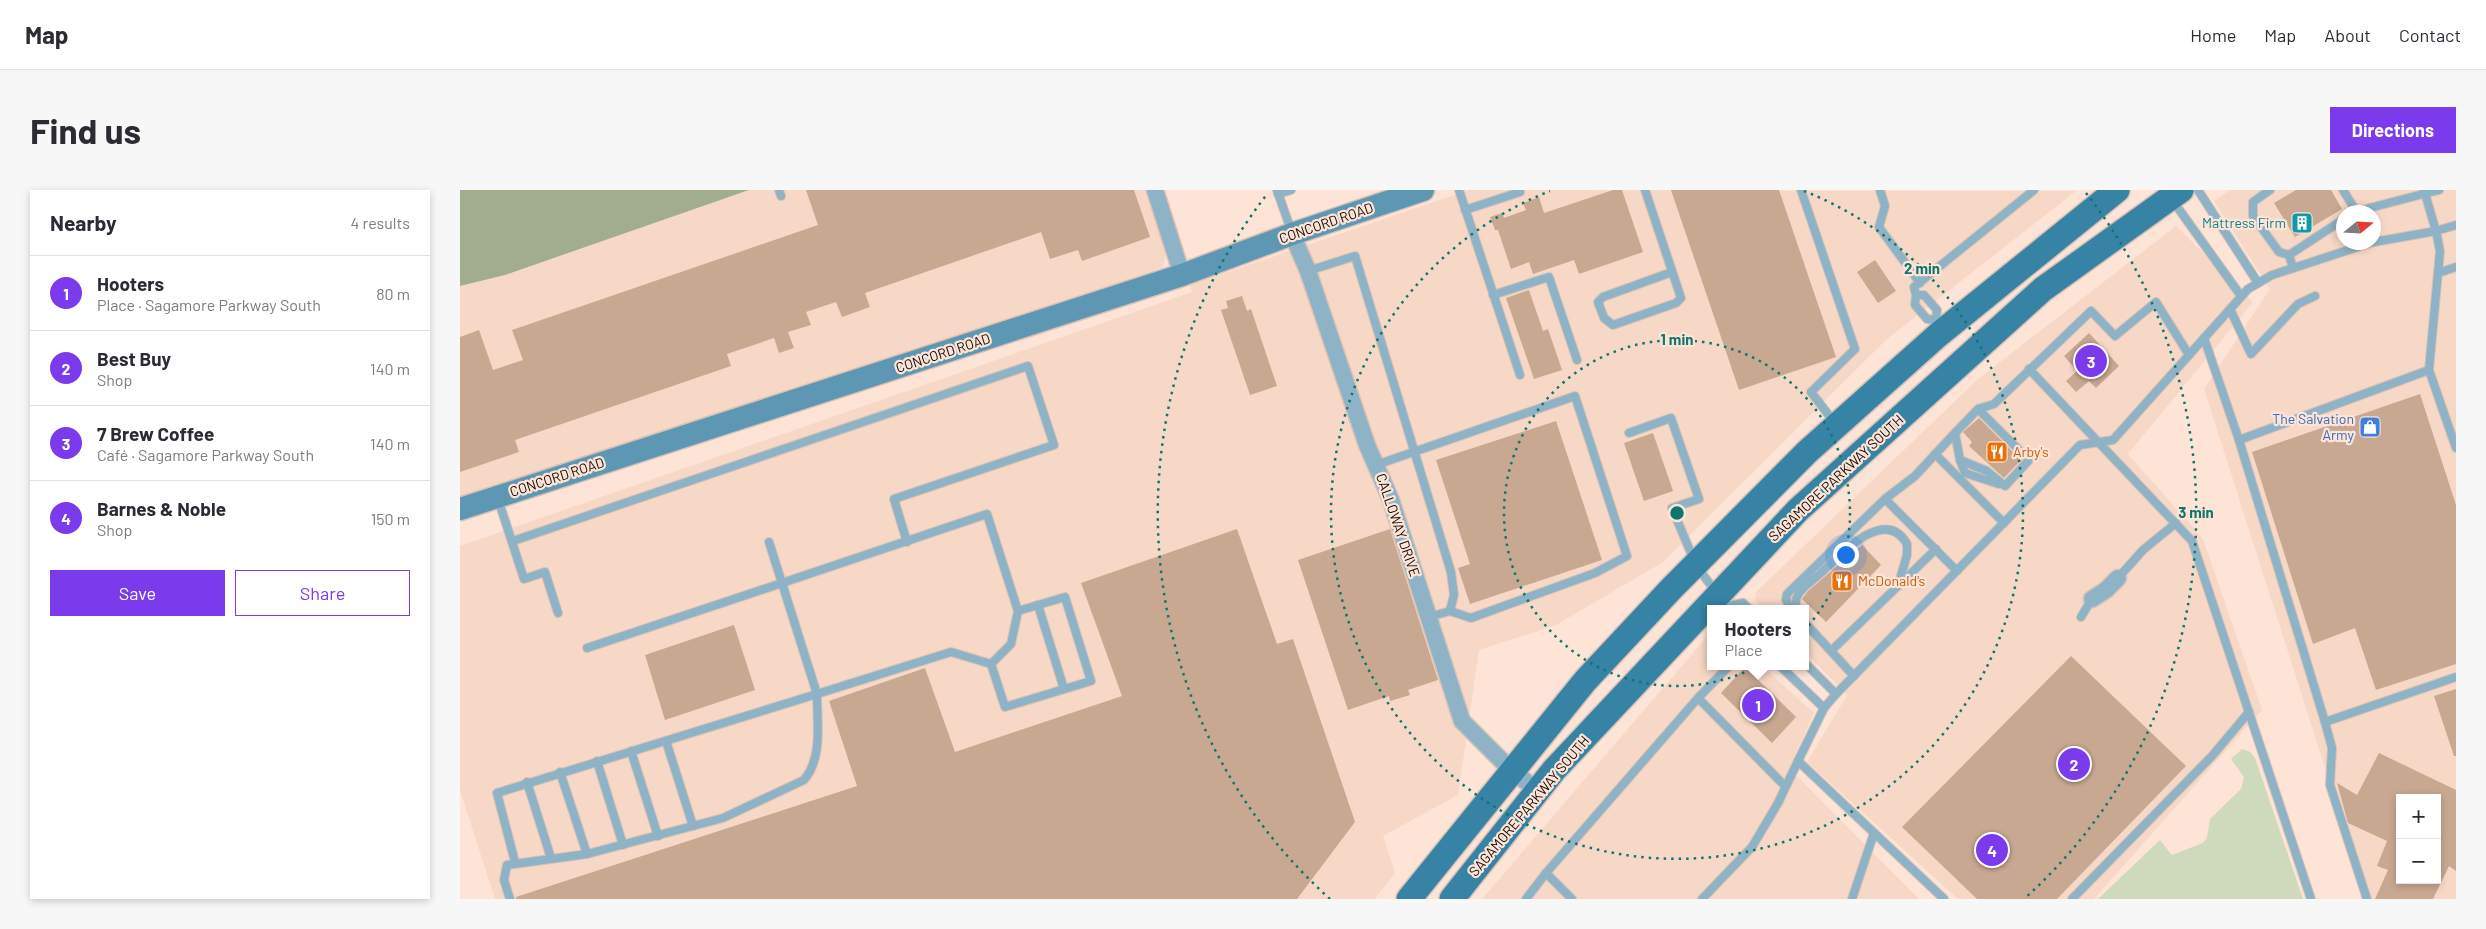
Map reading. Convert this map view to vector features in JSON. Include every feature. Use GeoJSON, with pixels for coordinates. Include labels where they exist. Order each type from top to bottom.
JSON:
{"type":"FeatureCollection","features":[{"type":"Feature","properties":{"kind":"main road"},"geometry":{"type":"LineString","coordinates":[[2084,217],[2098,190]]}},
{"type":"Feature","properties":{"kind":"main road"},"geometry":{"type":"LineString","coordinates":[[1409,899],[1511,770],[1585,681],[1696,565],[1940,325],[2117,190]]}},
{"type":"Feature","properties":{"kind":"main road","name":"SAGAMORE PARKWAY SOUTH"},"geometry":{"type":"LineString","coordinates":[[1725,603],[1798,510],[2043,289],[2172,192]]}},
{"type":"Feature","properties":{"kind":"main road","name":"SAGAMORE PARKWAY SOUTH"},"geometry":{"type":"LineString","coordinates":[[1452,899],[1554,770],[1707,621]]}},
{"type":"Feature","properties":{"kind":"street"},"geometry":{"type":"LineString","coordinates":[[1155,190],[1182,275]]}},
{"type":"Feature","properties":{"kind":"street","name":"CONCORD ROAD"},"geometry":{"type":"LineString","coordinates":[[460,509],[1182,275],[1292,234],[1417,191]]}},
{"type":"Feature","properties":{"kind":"street","name":"CALLOWAY DRIVE"},"geometry":{"type":"LineString","coordinates":[[1292,234],[1308,271],[1376,465],[1392,500],[1462,721],[1511,770],[1538,791]]}},
{"type":"Feature","properties":{"kind":"street"},"geometry":{"type":"LineString","coordinates":[[2092,599],[2106,590],[2118,578]]}},
{"type":"Feature","properties":{"kind":"lane"},"geometry":{"type":"LineString","coordinates":[[1291,190],[1277,192],[1292,234]]}},
{"type":"Feature","properties":{"kind":"lane"},"geometry":{"type":"LineString","coordinates":[[1459,190],[1520,375]]}},
{"type":"Feature","properties":{"kind":"lane"},"geometry":{"type":"LineString","coordinates":[[1645,190],[1681,298],[1676,303],[1613,325],[1604,318],[1598,302],[1603,297],[1672,272]]}},
{"type":"Feature","properties":{"kind":"lane"},"geometry":{"type":"LineString","coordinates":[[1801,190],[1855,349],[1811,392],[1836,426]]}},
{"type":"Feature","properties":{"kind":"lane"},"geometry":{"type":"LineString","coordinates":[[1880,190],[1885,206],[1879,228],[1920,283]]}},
{"type":"Feature","properties":{"kind":"lane"},"geometry":{"type":"LineString","coordinates":[[1940,325],[1926,319],[1915,305],[1916,295],[1914,287],[2034,190]]}},
{"type":"Feature","properties":{"kind":"lane"},"geometry":{"type":"LineString","coordinates":[[2198,190],[2258,283]]}},
{"type":"Feature","properties":{"kind":"lane"},"geometry":{"type":"LineString","coordinates":[[2270,190],[2253,202],[2253,216],[2278,252],[2289,255],[2336,224]]}},
{"type":"Feature","properties":{"kind":"lane"},"geometry":{"type":"LineString","coordinates":[[2343,190],[2351,205]]}},
{"type":"Feature","properties":{"kind":"lane"},"geometry":{"type":"LineString","coordinates":[[2380,205],[2439,190]]}},
{"type":"Feature","properties":{"kind":"lane"},"geometry":{"type":"LineString","coordinates":[[1466,210],[1520,192]]}},
{"type":"Feature","properties":{"kind":"lane"},"geometry":{"type":"LineString","coordinates":[[2172,192],[2241,296]]}},
{"type":"Feature","properties":{"kind":"lane"},"geometry":{"type":"LineString","coordinates":[[2425,192],[2440,251],[2429,370],[2456,448]]}},
{"type":"Feature","properties":{"kind":"lane"},"geometry":{"type":"LineString","coordinates":[[2381,241],[2436,231],[2456,225]]}},
{"type":"Feature","properties":{"kind":"lane"},"geometry":{"type":"LineString","coordinates":[[1702,899],[1752,847],[1786,786],[1824,708],[2080,445],[2113,440],[2248,288],[2272,275],[2348,250]]}},
{"type":"Feature","properties":{"kind":"lane"},"geometry":{"type":"LineString","coordinates":[[2289,255],[2293,268]]}},
{"type":"Feature","properties":{"kind":"lane"},"geometry":{"type":"LineString","coordinates":[[1308,271],[1355,256],[1452,572],[1454,595],[1450,611]]}},
{"type":"Feature","properties":{"kind":"lane"},"geometry":{"type":"LineString","coordinates":[[2438,273],[2456,267]]}},
{"type":"Feature","properties":{"kind":"lane"},"geometry":{"type":"LineString","coordinates":[[1493,295],[1549,276],[1577,360]]}},
{"type":"Feature","properties":{"kind":"lane"},"geometry":{"type":"LineString","coordinates":[[1916,295],[1924,295],[1937,310],[1940,325]]}},
{"type":"Feature","properties":{"kind":"lane"},"geometry":{"type":"LineString","coordinates":[[2230,309],[2251,354],[2298,304],[2315,296]]}},
{"type":"Feature","properties":{"kind":"lane"},"geometry":{"type":"LineString","coordinates":[[1789,605],[1786,600],[1787,594],[1885,499],[1915,476],[1964,422],[1978,409],[1994,404],[2091,311],[2115,336],[2156,302],[2189,355]]}},
{"type":"Feature","properties":{"kind":"lane"},"geometry":{"type":"LineString","coordinates":[[2204,338],[2238,440],[2325,722],[2332,748],[2330,785],[2367,899]]}},
{"type":"Feature","properties":{"kind":"lane"},"geometry":{"type":"LineString","coordinates":[[512,541],[1028,366],[1054,445],[894,499],[907,542]]}},
{"type":"Feature","properties":{"kind":"lane"},"geometry":{"type":"LineString","coordinates":[[2029,369],[2192,541],[2311,899]]}},
{"type":"Feature","properties":{"kind":"lane"},"geometry":{"type":"LineString","coordinates":[[2238,440],[2429,370]]}},
{"type":"Feature","properties":{"kind":"lane"},"geometry":{"type":"LineString","coordinates":[[1376,465],[1414,450],[1574,396],[1627,556],[1595,573],[1471,618],[1450,611],[1429,618]]}},
{"type":"Feature","properties":{"kind":"lane"},"geometry":{"type":"LineString","coordinates":[[1955,433],[1960,460],[1987,470],[2004,485],[2028,460],[1978,409]]}},
{"type":"Feature","properties":{"kind":"lane"},"geometry":{"type":"LineString","coordinates":[[1629,433],[1671,418],[1699,498],[1672,508],[1696,565],[1725,603],[1743,603],[1745,605]]}},
{"type":"Feature","properties":{"kind":"lane"},"geometry":{"type":"LineString","coordinates":[[1935,454],[2004,523]]}},
{"type":"Feature","properties":{"kind":"lane"},"geometry":{"type":"LineString","coordinates":[[497,497],[524,579],[545,572],[558,613]]}},
{"type":"Feature","properties":{"kind":"lane"},"geometry":{"type":"LineString","coordinates":[[1885,499],[1957,571]]}},
{"type":"Feature","properties":{"kind":"lane"},"geometry":{"type":"LineString","coordinates":[[587,648],[987,514],[1018,611],[1011,644],[991,664]]}},
{"type":"Feature","properties":{"kind":"lane"},"geometry":{"type":"LineString","coordinates":[[2118,578],[2144,550],[2176,523]]}},
{"type":"Feature","properties":{"kind":"lane"},"geometry":{"type":"LineString","coordinates":[[1797,605],[1798,595],[1853,542],[1874,532],[1889,531],[1898,534],[1907,544],[1907,556],[1898,586]]}},
{"type":"Feature","properties":{"kind":"lane"},"geometry":{"type":"LineString","coordinates":[[510,899],[504,880],[504,872],[507,865],[515,862],[587,854],[722,818],[804,780],[812,770],[816,746],[817,694],[769,542]]}},
{"type":"Feature","properties":{"kind":"lane"},"geometry":{"type":"LineString","coordinates":[[1831,651],[1936,549]]}},
{"type":"Feature","properties":{"kind":"lane"},"geometry":{"type":"LineString","coordinates":[[991,664],[1005,707],[1091,681],[1065,597],[1018,611]]}},
{"type":"Feature","properties":{"kind":"lane"},"geometry":{"type":"LineString","coordinates":[[2080,617],[2092,599]]}},
{"type":"Feature","properties":{"kind":"lane"},"geometry":{"type":"LineString","coordinates":[[1038,605],[1064,689]]}},
{"type":"Feature","properties":{"kind":"lane"},"geometry":{"type":"LineString","coordinates":[[1809,627],[1854,676]]}},
{"type":"Feature","properties":{"kind":"lane"},"geometry":{"type":"LineString","coordinates":[[515,862],[497,793],[527,782],[951,652],[991,664]]}},
{"type":"Feature","properties":{"kind":"lane"},"geometry":{"type":"LineString","coordinates":[[1809,667],[1836,694]]}},
{"type":"Feature","properties":{"kind":"lane"},"geometry":{"type":"LineString","coordinates":[[1526,899],[1546,873],[1698,698],[1725,670]]}},
{"type":"Feature","properties":{"kind":"lane"},"geometry":{"type":"LineString","coordinates":[[1784,670],[1824,708]]}},
{"type":"Feature","properties":{"kind":"lane"},"geometry":{"type":"LineString","coordinates":[[2325,722],[2456,677]]}},
{"type":"Feature","properties":{"kind":"lane"},"geometry":{"type":"LineString","coordinates":[[1698,698],[1786,786]]}},
{"type":"Feature","properties":{"kind":"lane"},"geometry":{"type":"LineString","coordinates":[[2072,899],[2212,756],[2249,712]]}},
{"type":"Feature","properties":{"kind":"lane"},"geometry":{"type":"LineString","coordinates":[[666,740],[693,826]]}},
{"type":"Feature","properties":{"kind":"lane"},"geometry":{"type":"LineString","coordinates":[[631,751],[658,836]]}},
{"type":"Feature","properties":{"kind":"lane"},"geometry":{"type":"LineString","coordinates":[[597,761],[624,845]]}},
{"type":"Feature","properties":{"kind":"lane"},"geometry":{"type":"LineString","coordinates":[[1798,761],[1944,899]]}},
{"type":"Feature","properties":{"kind":"lane"},"geometry":{"type":"LineString","coordinates":[[560,772],[587,854]]}},
{"type":"Feature","properties":{"kind":"lane"},"geometry":{"type":"LineString","coordinates":[[527,782],[551,858]]}},
{"type":"Feature","properties":{"kind":"lane"},"geometry":{"type":"LineString","coordinates":[[1852,899],[1874,833]]}},
{"type":"Feature","properties":{"kind":"lane"},"geometry":{"type":"LineString","coordinates":[[1546,873],[1572,899]]}},
{"type":"Feature","properties":{"kind":"shaded area"},"geometry":{"type":"Polygon","coordinates":[[[749,190],[1149,190],[1167,251],[1163,267],[1078,298],[460,500],[460,286],[505,275],[749,190]]]}},
{"type":"Feature","properties":{"kind":"shaded area"},"geometry":{"type":"Polygon","coordinates":[[[1469,190],[2076,191],[1887,339],[1663,562],[1556,625],[1479,650],[1458,795],[1383,836],[1395,873],[1375,899],[495,899],[460,790],[460,546],[1192,292],[1190,285],[1469,190]]]}},
{"type":"Feature","properties":{"kind":"shaded area"},"geometry":{"type":"Polygon","coordinates":[[[2230,190],[2456,190],[2456,899],[2367,899],[2204,389],[2270,289],[2214,201],[2230,190]]]}},
{"type":"Feature","properties":{"kind":"shaded area"},"geometry":{"type":"Polygon","coordinates":[[[2176,226],[2253,302],[2128,454],[2203,539],[2262,710],[2094,899],[1958,899],[1807,762],[1847,695],[1809,656],[1809,605],[1759,605],[1755,600],[1756,592],[1978,379],[2176,226]]]}},
{"type":"Feature","properties":{"kind":"shaded area"},"geometry":{"type":"Polygon","coordinates":[[[1707,636],[1707,670],[1766,670],[1814,713],[1789,768],[1919,899],[1482,899],[1707,636]]]}},
{"type":"Feature","properties":{"kind":"green space"},"geometry":{"type":"Polygon","coordinates":[[[460,190],[749,190],[505,275],[460,286],[460,190]]]}},
{"type":"Feature","properties":{"kind":"green space"},"geometry":{"type":"Polygon","coordinates":[[[2242,749],[2250,752],[2255,758],[2303,899],[2098,899],[2160,840],[2172,855],[2203,843],[2207,838],[2210,819],[2241,789],[2244,777],[2231,759],[2242,749]]]}},
{"type":"Feature","properties":{"kind":"building"},"geometry":{"type":"Polygon","coordinates":[[[806,190],[1134,190],[1150,237],[1082,261],[1078,250],[1050,259],[1041,232],[865,293],[870,307],[842,317],[836,302],[806,312],[811,325],[788,332],[794,348],[779,353],[774,338],[727,354],[731,366],[515,440],[519,452],[460,472],[460,337],[479,330],[493,370],[523,360],[512,330],[818,225],[806,190]]]}},
{"type":"Feature","properties":{"kind":"building"},"geometry":{"type":"Polygon","coordinates":[[[1613,190],[1622,190],[1643,252],[1579,274],[1574,260],[1533,274],[1529,262],[1511,269],[1498,230],[1495,230],[1490,217],[1502,213],[1504,218],[1526,210],[1523,203],[1539,197],[1544,213],[1613,190]]]}},
{"type":"Feature","properties":{"kind":"building"},"geometry":{"type":"Polygon","coordinates":[[[1671,190],[1779,190],[1836,357],[1739,390],[1671,190]]]}},
{"type":"Feature","properties":{"kind":"building","name":"Mattress Firm"},"geometry":{"type":"Polygon","coordinates":[[[2296,190],[2331,190],[2340,205],[2336,205],[2336,213],[2295,237],[2274,203],[2296,190]]]}},
{"type":"Feature","properties":{"kind":"building"},"geometry":{"type":"Polygon","coordinates":[[[1875,260],[1896,291],[1878,303],[1857,272],[1875,260]]]}},
{"type":"Feature","properties":{"kind":"building"},"geometry":{"type":"Polygon","coordinates":[[[1529,290],[1543,331],[1548,329],[1562,370],[1534,379],[1506,298],[1529,290]]]}},
{"type":"Feature","properties":{"kind":"building"},"geometry":{"type":"Polygon","coordinates":[[[1242,296],[1247,311],[1251,309],[1277,386],[1250,395],[1221,310],[1228,308],[1226,301],[1242,296]]]}},
{"type":"Feature","properties":{"kind":"building"},"geometry":{"type":"Polygon","coordinates":[[[2089,333],[2119,366],[2096,388],[2089,381],[2076,392],[2066,381],[2077,371],[2064,356],[2089,333]]]}},
{"type":"Feature","properties":{"kind":"building"},"geometry":{"type":"Polygon","coordinates":[[[2420,394],[2456,505],[2456,664],[2376,690],[2355,628],[2313,644],[2252,452],[2420,394]]]}},
{"type":"Feature","properties":{"kind":"building","name":"Arby's"},"geometry":{"type":"Polygon","coordinates":[[[1979,418],[2021,460],[2004,478],[1969,446],[1972,442],[1963,432],[1979,418]]]}},
{"type":"Feature","properties":{"kind":"building"},"geometry":{"type":"Polygon","coordinates":[[[1556,421],[1602,560],[1470,604],[1458,568],[1470,564],[1436,460],[1556,421]]]}},
{"type":"Feature","properties":{"kind":"building"},"geometry":{"type":"Polygon","coordinates":[[[1653,433],[1673,491],[1644,501],[1624,443],[1653,433]]]}},
{"type":"Feature","properties":{"kind":"building"},"geometry":{"type":"Polygon","coordinates":[[[1237,529],[1277,644],[1293,639],[1355,822],[1297,899],[516,899],[516,897],[857,786],[829,701],[925,668],[955,752],[1122,696],[1081,583],[1237,529]]]}},
{"type":"Feature","properties":{"kind":"building"},"geometry":{"type":"Polygon","coordinates":[[[1390,529],[1438,680],[1408,690],[1410,695],[1390,701],[1389,696],[1348,710],[1298,560],[1390,529]]]}},
{"type":"Feature","properties":{"kind":"building","name":"McDonald's"},"geometry":{"type":"Polygon","coordinates":[[[1862,545],[1881,565],[1826,622],[1802,599],[1808,591],[1862,545]]]}},
{"type":"Feature","properties":{"kind":"building"},"geometry":{"type":"Polygon","coordinates":[[[734,625],[755,690],[665,720],[645,655],[734,625]]]}},
{"type":"Feature","properties":{"kind":"building"},"geometry":{"type":"Polygon","coordinates":[[[2071,656],[2186,766],[2057,899],[1977,899],[1902,827],[2071,656]]]}},
{"type":"Feature","properties":{"kind":"building"},"geometry":{"type":"Polygon","coordinates":[[[1742,670],[1748,670],[1796,717],[1772,743],[1721,693],[1742,670]]]}},
{"type":"Feature","properties":{"kind":"building"},"geometry":{"type":"Polygon","coordinates":[[[2456,689],[2456,756],[2454,756],[2434,696],[2456,689]]]}},
{"type":"Feature","properties":{"kind":"building"},"geometry":{"type":"Polygon","coordinates":[[[2379,753],[2456,790],[2456,871],[2449,866],[2441,882],[2441,794],[2396,794],[2396,884],[2440,884],[2433,899],[2375,899],[2388,870],[2377,866],[2387,841],[2348,823],[2337,783],[2357,795],[2379,753]]]}},
{"type":"Feature","properties":{"kind":"place","name":"Mattress Firm"},"geometry":{"type":"Point","coordinates":[2302,223]}},
{"type":"Feature","properties":{"kind":"place","name":"7 Brew Coffee"},"geometry":{"type":"Point","coordinates":[2091,361]}},
{"type":"Feature","properties":{"kind":"place","name":"The Salvation Army"},"geometry":{"type":"Point","coordinates":[2370,427]}},
{"type":"Feature","properties":{"kind":"place","name":"Arby's"},"geometry":{"type":"Point","coordinates":[1997,452]}},
{"type":"Feature","properties":{"kind":"place","name":"McDonald's"},"geometry":{"type":"Point","coordinates":[1842,581]}},
{"type":"Feature","properties":{"kind":"place","name":"Hooters"},"geometry":{"type":"Point","coordinates":[1758,705]}},
{"type":"Feature","properties":{"kind":"place","name":"Best Buy"},"geometry":{"type":"Point","coordinates":[2074,764]}},
{"type":"Feature","properties":{"kind":"place","name":"Barnes & Noble"},"geometry":{"type":"Point","coordinates":[1992,850]}}]}
